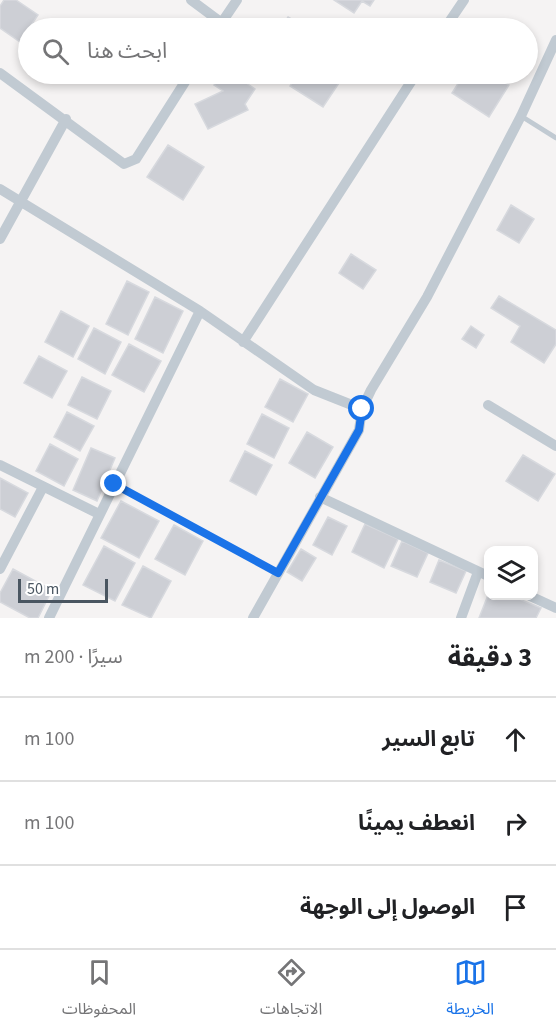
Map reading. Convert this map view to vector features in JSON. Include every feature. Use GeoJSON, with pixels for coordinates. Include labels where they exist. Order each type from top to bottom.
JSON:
{"type":"FeatureCollection","features":[{"type":"Feature","properties":{"kind":"street"},"geometry":{"type":"LineString","coordinates":[[191,0],[211,18]]}},
{"type":"Feature","properties":{"kind":"street"},"geometry":{"type":"LineString","coordinates":[[225,18],[237,0]]}},
{"type":"Feature","properties":{"kind":"street"},"geometry":{"type":"LineString","coordinates":[[452,18],[464,0]]}},
{"type":"Feature","properties":{"kind":"street"},"geometry":{"type":"LineString","coordinates":[[538,79],[556,40]]}},
{"type":"Feature","properties":{"kind":"street"},"geometry":{"type":"LineString","coordinates":[[0,73],[66,119],[124,164],[136,159],[184,84]]}},
{"type":"Feature","properties":{"kind":"street"},"geometry":{"type":"LineString","coordinates":[[243,342],[410,84]]}},
{"type":"Feature","properties":{"kind":"street"},"geometry":{"type":"LineString","coordinates":[[253,618],[359,430],[362,409],[427,297],[536,84]]}},
{"type":"Feature","properties":{"kind":"street"},"geometry":{"type":"LineString","coordinates":[[0,239],[66,119]]}},
{"type":"Feature","properties":{"kind":"street"},"geometry":{"type":"LineString","coordinates":[[0,189],[200,311],[314,390],[362,409]]}},
{"type":"Feature","properties":{"kind":"street"},"geometry":{"type":"LineString","coordinates":[[49,618],[200,311]]}},
{"type":"Feature","properties":{"kind":"street"},"geometry":{"type":"LineString","coordinates":[[488,405],[556,446]]}},
{"type":"Feature","properties":{"kind":"street"},"geometry":{"type":"LineString","coordinates":[[0,465],[99,514]]}},
{"type":"Feature","properties":{"kind":"street"},"geometry":{"type":"LineString","coordinates":[[0,569],[43,487]]}},
{"type":"Feature","properties":{"kind":"street"},"geometry":{"type":"LineString","coordinates":[[320,497],[483,574],[461,618]]}},
{"type":"Feature","properties":{"kind":"street"},"geometry":{"type":"LineString","coordinates":[[538,600],[556,608]]}},
{"type":"Feature","properties":{"kind":"lane"},"geometry":{"type":"LineString","coordinates":[[521,116],[556,138]]}},
{"type":"Feature","properties":{"kind":"lane"},"geometry":{"type":"LineString","coordinates":[[114,484],[278,573]]}},
{"type":"Feature","properties":{"kind":"building"},"geometry":{"type":"Polygon","coordinates":[[[4,0],[16,0],[38,15],[36,18],[18,18],[18,41],[0,28],[0,6],[4,0]]]}},
{"type":"Feature","properties":{"kind":"building"},"geometry":{"type":"Polygon","coordinates":[[[334,0],[374,0],[370,6],[362,1],[354,13],[334,0]]]}},
{"type":"Feature","properties":{"kind":"building"},"geometry":{"type":"Polygon","coordinates":[[[248,84],[255,89],[245,104],[248,110],[208,129],[195,104],[223,91],[214,85],[248,84]]]}},
{"type":"Feature","properties":{"kind":"building"},"geometry":{"type":"Polygon","coordinates":[[[291,84],[338,84],[323,107],[290,86],[291,84]]]}},
{"type":"Feature","properties":{"kind":"building"},"geometry":{"type":"Polygon","coordinates":[[[458,84],[509,85],[489,117],[452,93],[458,84]]]}},
{"type":"Feature","properties":{"kind":"building"},"geometry":{"type":"Polygon","coordinates":[[[168,145],[204,167],[183,200],[147,177],[168,145]]]}},
{"type":"Feature","properties":{"kind":"building"},"geometry":{"type":"Polygon","coordinates":[[[511,205],[534,219],[519,243],[497,230],[511,205]]]}},
{"type":"Feature","properties":{"kind":"building"},"geometry":{"type":"Polygon","coordinates":[[[351,254],[376,270],[363,289],[339,273],[351,254]]]}},
{"type":"Feature","properties":{"kind":"building"},"geometry":{"type":"Polygon","coordinates":[[[127,281],[149,292],[128,335],[106,324],[127,281]]]}},
{"type":"Feature","properties":{"kind":"building"},"geometry":{"type":"Polygon","coordinates":[[[499,296],[556,330],[556,344],[544,363],[511,342],[520,326],[491,308],[499,296]]]}},
{"type":"Feature","properties":{"kind":"building"},"geometry":{"type":"Polygon","coordinates":[[[155,297],[183,311],[163,353],[135,339],[155,297]]]}},
{"type":"Feature","properties":{"kind":"building"},"geometry":{"type":"Polygon","coordinates":[[[61,311],[89,326],[73,357],[45,342],[61,311]]]}},
{"type":"Feature","properties":{"kind":"building"},"geometry":{"type":"Polygon","coordinates":[[[471,326],[484,335],[476,348],[462,339],[471,326]]]}},
{"type":"Feature","properties":{"kind":"building"},"geometry":{"type":"Polygon","coordinates":[[[94,328],[121,342],[105,374],[78,359],[94,328]]]}},
{"type":"Feature","properties":{"kind":"building"},"geometry":{"type":"Polygon","coordinates":[[[129,344],[161,361],[144,392],[112,375],[129,344]]]}},
{"type":"Feature","properties":{"kind":"building"},"geometry":{"type":"Polygon","coordinates":[[[39,356],[67,371],[52,398],[24,383],[39,356]]]}},
{"type":"Feature","properties":{"kind":"building"},"geometry":{"type":"Polygon","coordinates":[[[82,377],[111,391],[97,419],[68,405],[82,377]]]}},
{"type":"Feature","properties":{"kind":"building"},"geometry":{"type":"Polygon","coordinates":[[[280,379],[308,394],[293,422],[265,407],[280,379]]]}},
{"type":"Feature","properties":{"kind":"building"},"geometry":{"type":"Polygon","coordinates":[[[67,412],[94,426],[80,451],[54,437],[67,412]]]}},
{"type":"Feature","properties":{"kind":"building"},"geometry":{"type":"Polygon","coordinates":[[[262,414],[289,428],[274,458],[247,444],[262,414]]]}},
{"type":"Feature","properties":{"kind":"building"},"geometry":{"type":"Polygon","coordinates":[[[307,432],[333,447],[315,478],[289,463],[307,432]]]}},
{"type":"Feature","properties":{"kind":"building"},"geometry":{"type":"Polygon","coordinates":[[[50,444],[78,459],[64,486],[36,471],[50,444]]]}},
{"type":"Feature","properties":{"kind":"building"},"geometry":{"type":"Polygon","coordinates":[[[91,448],[115,458],[97,501],[73,490],[91,448]]]}},
{"type":"Feature","properties":{"kind":"building"},"geometry":{"type":"Polygon","coordinates":[[[245,451],[272,465],[256,495],[230,481],[245,451]]]}},
{"type":"Feature","properties":{"kind":"building"},"geometry":{"type":"Polygon","coordinates":[[[523,455],[555,474],[538,501],[506,481],[523,455]]]}},
{"type":"Feature","properties":{"kind":"building"},"geometry":{"type":"Polygon","coordinates":[[[0,478],[28,493],[15,517],[0,509],[0,478]]]}},
{"type":"Feature","properties":{"kind":"building"},"geometry":{"type":"Polygon","coordinates":[[[121,501],[159,521],[139,558],[101,538],[121,501]]]}},
{"type":"Feature","properties":{"kind":"building"},"geometry":{"type":"Polygon","coordinates":[[[328,517],[347,526],[332,555],[313,545],[328,517]]]}},
{"type":"Feature","properties":{"kind":"building"},"geometry":{"type":"Polygon","coordinates":[[[365,524],[398,539],[384,568],[352,552],[365,524]]]}},
{"type":"Feature","properties":{"kind":"building"},"geometry":{"type":"Polygon","coordinates":[[[174,525],[203,541],[185,575],[155,559],[174,525]]]}},
{"type":"Feature","properties":{"kind":"building"},"geometry":{"type":"Polygon","coordinates":[[[402,541],[428,553],[417,577],[391,566],[402,541]]]}},
{"type":"Feature","properties":{"kind":"building"},"geometry":{"type":"Polygon","coordinates":[[[104,546],[135,563],[115,601],[83,585],[104,546]]]}},
{"type":"Feature","properties":{"kind":"building"},"geometry":{"type":"Polygon","coordinates":[[[301,549],[316,558],[302,581],[287,572],[301,549]]]}},
{"type":"Feature","properties":{"kind":"building"},"geometry":{"type":"Polygon","coordinates":[[[439,560],[466,571],[456,593],[430,582],[439,560]]]}},
{"type":"Feature","properties":{"kind":"building"},"geometry":{"type":"Polygon","coordinates":[[[143,566],[171,581],[151,618],[122,605],[143,566]]]}},
{"type":"Feature","properties":{"kind":"building"},"geometry":{"type":"Polygon","coordinates":[[[13,569],[52,590],[38,618],[30,618],[0,602],[0,593],[13,569]]]}},
{"type":"Feature","properties":{"kind":"building"},"geometry":{"type":"Polygon","coordinates":[[[486,600],[522,600],[541,608],[536,618],[479,618],[486,600]]]}},
{"type":"Feature","properties":{"kind":"route"},"geometry":{"type":"LineString","coordinates":[[114,484],[278,573],[359,430],[362,409]]}}]}
